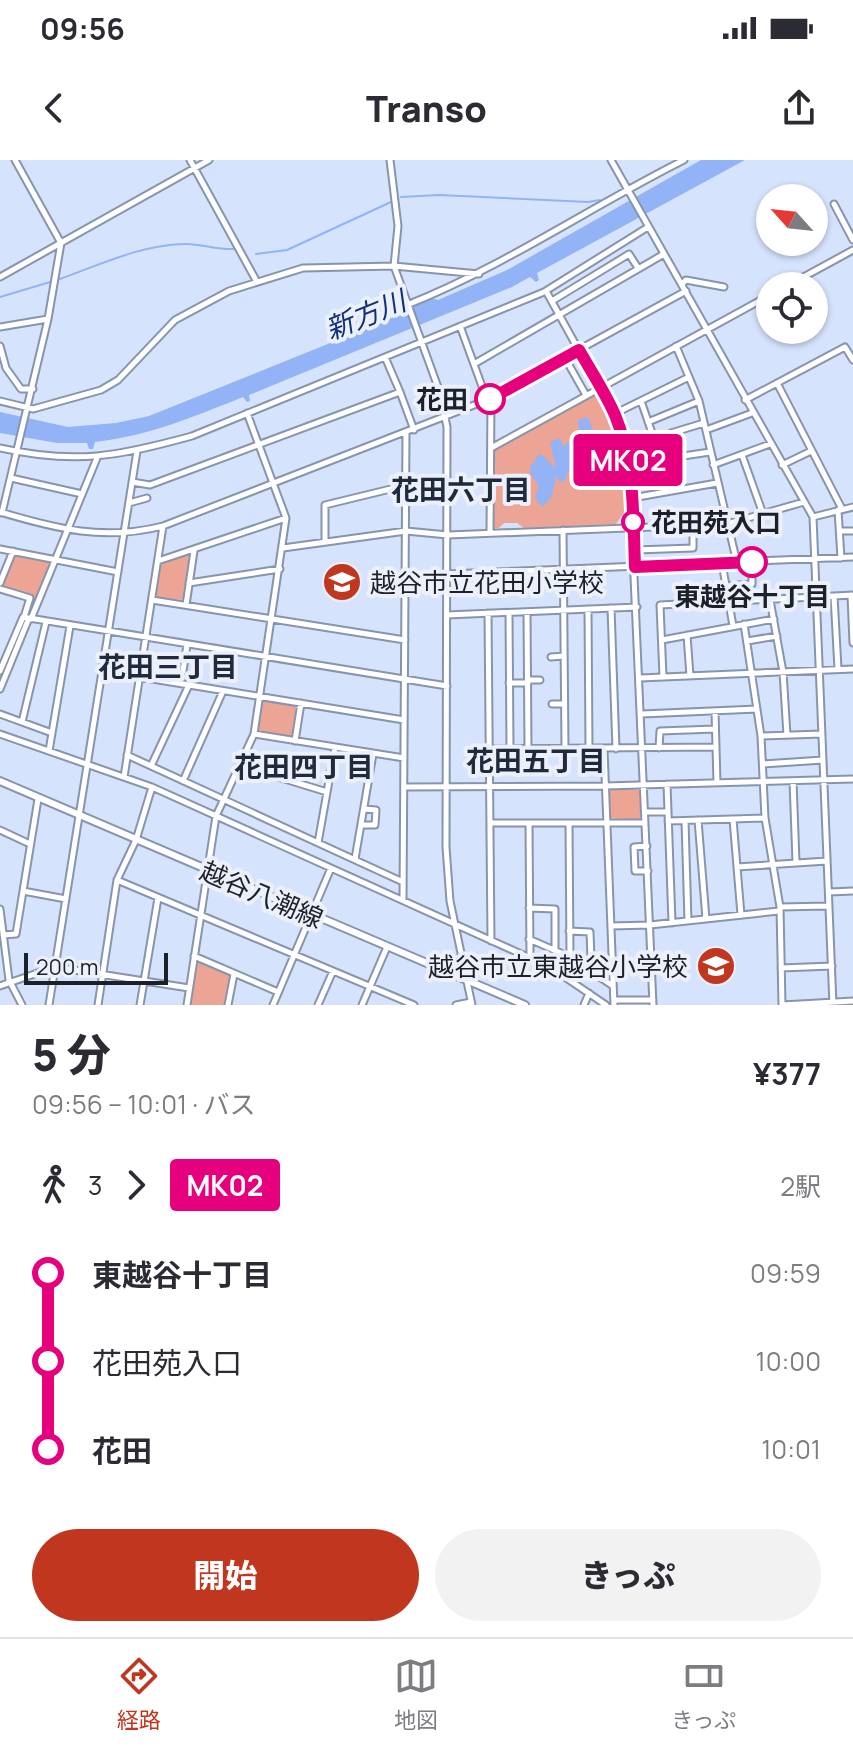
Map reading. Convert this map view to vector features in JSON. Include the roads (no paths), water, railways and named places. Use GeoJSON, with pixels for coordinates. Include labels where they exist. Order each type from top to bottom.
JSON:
{"type":"FeatureCollection","features":[{"type":"Feature","properties":{"kind":"main road","name":"越谷八潮線"},"geometry":{"type":"LineString","coordinates":[[0,781],[525,1005]]}},
{"type":"Feature","properties":{"kind":"street"},"geometry":{"type":"LineString","coordinates":[[15,160],[61,243],[33,389],[1,513],[67,530],[124,534],[163,526],[446,418],[489,399],[686,291]]}},
{"type":"Feature","properties":{"kind":"street"},"geometry":{"type":"LineString","coordinates":[[190,160],[257,282]]}},
{"type":"Feature","properties":{"kind":"street"},"geometry":{"type":"LineString","coordinates":[[0,277],[209,160]]}},
{"type":"Feature","properties":{"kind":"street"},"geometry":{"type":"LineString","coordinates":[[390,160],[398,226],[394,266],[446,418],[446,866],[454,924],[471,1003],[456,1005]]}},
{"type":"Feature","properties":{"kind":"street"},"geometry":{"type":"LineString","coordinates":[[611,160],[813,517],[833,1004]]}},
{"type":"Feature","properties":{"kind":"street"},"geometry":{"type":"LineString","coordinates":[[407,305],[479,274],[684,160]]}},
{"type":"Feature","properties":{"kind":"street"},"geometry":{"type":"LineString","coordinates":[[834,204],[853,240]]}},
{"type":"Feature","properties":{"kind":"street"},"geometry":{"type":"LineString","coordinates":[[0,448],[97,458],[192,436],[546,291],[648,227]]}},
{"type":"Feature","properties":{"kind":"street"},"geometry":{"type":"LineString","coordinates":[[813,272],[853,250]]}},
{"type":"Feature","properties":{"kind":"street"},"geometry":{"type":"LineString","coordinates":[[552,301],[629,254],[638,268]]}},
{"type":"Feature","properties":{"kind":"street"},"geometry":{"type":"LineString","coordinates":[[474,364],[664,254]]}},
{"type":"Feature","properties":{"kind":"street"},"geometry":{"type":"LineString","coordinates":[[0,401],[27,412],[110,386],[175,320],[229,291],[303,268],[394,266],[479,274]]}},
{"type":"Feature","properties":{"kind":"street"},"geometry":{"type":"LineString","coordinates":[[682,284],[686,280],[724,287]]}},
{"type":"Feature","properties":{"kind":"street"},"geometry":{"type":"LineString","coordinates":[[546,291],[614,414],[629,464],[653,1002],[614,1003],[604,749]]}},
{"type":"Feature","properties":{"kind":"street"},"geometry":{"type":"LineString","coordinates":[[491,448],[756,303]]}},
{"type":"Feature","properties":{"kind":"street"},"geometry":{"type":"LineString","coordinates":[[0,327],[48,319]]}},
{"type":"Feature","properties":{"kind":"street"},"geometry":{"type":"LineString","coordinates":[[460,326],[489,399],[490,533]]}},
{"type":"Feature","properties":{"kind":"street"},"geometry":{"type":"LineString","coordinates":[[0,346],[6,368],[21,389],[33,389]]}},
{"type":"Feature","properties":{"kind":"street"},"geometry":{"type":"LineString","coordinates":[[676,346],[699,401],[737,563]]}},
{"type":"Feature","properties":{"kind":"street"},"geometry":{"type":"LineString","coordinates":[[745,400],[845,347],[853,360]]}},
{"type":"Feature","properties":{"kind":"street"},"geometry":{"type":"LineString","coordinates":[[385,357],[414,430]]}},
{"type":"Feature","properties":{"kind":"street"},"geometry":{"type":"LineString","coordinates":[[565,358],[586,395]]}},
{"type":"Feature","properties":{"kind":"street"},"geometry":{"type":"LineString","coordinates":[[614,414],[689,377]]}},
{"type":"Feature","properties":{"kind":"street"},"geometry":{"type":"LineString","coordinates":[[777,383],[840,510],[841,558]]}},
{"type":"Feature","properties":{"kind":"street"},"geometry":{"type":"LineString","coordinates":[[132,482],[150,485],[400,392]]}},
{"type":"Feature","properties":{"kind":"street"},"geometry":{"type":"LineString","coordinates":[[641,401],[661,459]]}},
{"type":"Feature","properties":{"kind":"street"},"geometry":{"type":"LineString","coordinates":[[648,422],[699,401]]}},
{"type":"Feature","properties":{"kind":"street"},"geometry":{"type":"LineString","coordinates":[[187,1005],[216,816],[254,734],[283,548],[286,518],[247,413]]}},
{"type":"Feature","properties":{"kind":"street"},"geometry":{"type":"LineString","coordinates":[[680,456],[671,433],[752,413]]}},
{"type":"Feature","properties":{"kind":"street"},"geometry":{"type":"LineString","coordinates":[[403,900],[406,433]]}},
{"type":"Feature","properties":{"kind":"street"},"geometry":{"type":"LineString","coordinates":[[713,465],[770,444]]}},
{"type":"Feature","properties":{"kind":"street"},"geometry":{"type":"LineString","coordinates":[[49,1005],[137,451]]}},
{"type":"Feature","properties":{"kind":"street"},"geometry":{"type":"LineString","coordinates":[[782,465],[811,451]]}},
{"type":"Feature","properties":{"kind":"street"},"geometry":{"type":"LineString","coordinates":[[629,464],[710,452]]}},
{"type":"Feature","properties":{"kind":"street"},"geometry":{"type":"LineString","coordinates":[[742,455],[763,514]]}},
{"type":"Feature","properties":{"kind":"street"},"geometry":{"type":"LineString","coordinates":[[0,671],[55,560],[97,458]]}},
{"type":"Feature","properties":{"kind":"street"},"geometry":{"type":"LineString","coordinates":[[11,478],[82,494]]}},
{"type":"Feature","properties":{"kind":"street"},"geometry":{"type":"LineString","coordinates":[[632,498],[717,483]]}},
{"type":"Feature","properties":{"kind":"street"},"geometry":{"type":"LineString","coordinates":[[325,542],[325,505],[407,485]]}},
{"type":"Feature","properties":{"kind":"street"},"geometry":{"type":"LineString","coordinates":[[129,503],[147,498]]}},
{"type":"Feature","properties":{"kind":"street"},"geometry":{"type":"LineString","coordinates":[[283,548],[406,531],[448,535],[727,524],[804,502]]}},
{"type":"Feature","properties":{"kind":"street"},"geometry":{"type":"LineString","coordinates":[[813,517],[853,507]]}},
{"type":"Feature","properties":{"kind":"street"},"geometry":{"type":"LineString","coordinates":[[158,561],[286,518]]}},
{"type":"Feature","properties":{"kind":"street"},"geometry":{"type":"LineString","coordinates":[[635,550],[693,548],[693,525]]}},
{"type":"Feature","properties":{"kind":"street"},"geometry":{"type":"LineString","coordinates":[[124,777],[163,526]]}},
{"type":"Feature","properties":{"kind":"street"},"geometry":{"type":"LineString","coordinates":[[563,530],[565,749]]}},
{"type":"Feature","properties":{"kind":"street"},"geometry":{"type":"LineString","coordinates":[[840,531],[853,531]]}},
{"type":"Feature","properties":{"kind":"street"},"geometry":{"type":"LineString","coordinates":[[0,549],[118,572]]}},
{"type":"Feature","properties":{"kind":"street"},"geometry":{"type":"LineString","coordinates":[[0,689],[28,618],[30,598],[0,586],[13,551]]}},
{"type":"Feature","properties":{"kind":"street"},"geometry":{"type":"LineString","coordinates":[[186,605],[194,551]]}},
{"type":"Feature","properties":{"kind":"street"},"geometry":{"type":"LineString","coordinates":[[448,574],[853,557]]}},
{"type":"Feature","properties":{"kind":"street"},"geometry":{"type":"LineString","coordinates":[[726,586],[752,584],[752,562]]}},
{"type":"Feature","properties":{"kind":"street"},"geometry":{"type":"LineString","coordinates":[[722,563],[733,626]]}},
{"type":"Feature","properties":{"kind":"street"},"geometry":{"type":"LineString","coordinates":[[189,583],[280,569]]}},
{"type":"Feature","properties":{"kind":"street"},"geometry":{"type":"LineString","coordinates":[[834,596],[838,669]]}},
{"type":"Feature","properties":{"kind":"street"},"geometry":{"type":"LineString","coordinates":[[663,677],[660,605],[852,596],[853,643]]}},
{"type":"Feature","properties":{"kind":"street"},"geometry":{"type":"LineString","coordinates":[[152,600],[405,640]]}},
{"type":"Feature","properties":{"kind":"street"},"geometry":{"type":"LineString","coordinates":[[770,600],[783,672],[787,735]]}},
{"type":"Feature","properties":{"kind":"street"},"geometry":{"type":"LineString","coordinates":[[447,615],[637,607]]}},
{"type":"Feature","properties":{"kind":"street"},"geometry":{"type":"LineString","coordinates":[[611,608],[616,749]]}},
{"type":"Feature","properties":{"kind":"street"},"geometry":{"type":"LineString","coordinates":[[588,609],[589,749]]}},
{"type":"Feature","properties":{"kind":"street"},"geometry":{"type":"LineString","coordinates":[[527,612],[528,749]]}},
{"type":"Feature","properties":{"kind":"street"},"geometry":{"type":"LineString","coordinates":[[488,613],[491,941]]}},
{"type":"Feature","properties":{"kind":"street"},"geometry":{"type":"LineString","coordinates":[[509,613],[510,749]]}},
{"type":"Feature","properties":{"kind":"street"},"geometry":{"type":"LineString","coordinates":[[28,618],[447,686]]}},
{"type":"Feature","properties":{"kind":"street"},"geometry":{"type":"LineString","coordinates":[[662,640],[774,619]]}},
{"type":"Feature","properties":{"kind":"street"},"geometry":{"type":"LineString","coordinates":[[22,722],[46,622]]}},
{"type":"Feature","properties":{"kind":"street"},"geometry":{"type":"LineString","coordinates":[[744,624],[761,736],[765,818],[779,909],[782,1005],[853,1001]]}},
{"type":"Feature","properties":{"kind":"street"},"geometry":{"type":"LineString","coordinates":[[49,751],[70,626]]}},
{"type":"Feature","properties":{"kind":"street"},"geometry":{"type":"LineString","coordinates":[[687,635],[690,676]]}},
{"type":"Feature","properties":{"kind":"street"},"geometry":{"type":"LineString","coordinates":[[747,641],[777,636]]}},
{"type":"Feature","properties":{"kind":"street"},"geometry":{"type":"LineString","coordinates":[[183,671],[187,645]]}},
{"type":"Feature","properties":{"kind":"street"},"geometry":{"type":"LineString","coordinates":[[551,657],[564,656]]}},
{"type":"Feature","properties":{"kind":"street"},"geometry":{"type":"LineString","coordinates":[[640,678],[853,669]]}},
{"type":"Feature","properties":{"kind":"street"},"geometry":{"type":"LineString","coordinates":[[140,677],[404,720]]}},
{"type":"Feature","properties":{"kind":"street"},"geometry":{"type":"LineString","coordinates":[[509,683],[540,680]]}},
{"type":"Feature","properties":{"kind":"street"},"geometry":{"type":"LineString","coordinates":[[151,766],[189,685]]}},
{"type":"Feature","properties":{"kind":"street"},"geometry":{"type":"LineString","coordinates":[[183,781],[223,691]]}},
{"type":"Feature","properties":{"kind":"street"},"geometry":{"type":"LineString","coordinates":[[295,741],[301,703]]}},
{"type":"Feature","properties":{"kind":"street"},"geometry":{"type":"LineString","coordinates":[[552,704],[564,704]]}},
{"type":"Feature","properties":{"kind":"street"},"geometry":{"type":"LineString","coordinates":[[642,714],[757,709]]}},
{"type":"Feature","properties":{"kind":"street"},"geometry":{"type":"LineString","coordinates":[[715,711],[717,783]]}},
{"type":"Feature","properties":{"kind":"street"},"geometry":{"type":"LineString","coordinates":[[0,714],[52,733]]}},
{"type":"Feature","properties":{"kind":"street"},"geometry":{"type":"LineString","coordinates":[[659,748],[660,731],[715,729]]}},
{"type":"Feature","properties":{"kind":"street"},"geometry":{"type":"LineString","coordinates":[[0,734],[152,787],[530,958],[556,971],[606,1005]]}},
{"type":"Feature","properties":{"kind":"street"},"geometry":{"type":"LineString","coordinates":[[254,734],[404,758]]}},
{"type":"Feature","properties":{"kind":"street"},"geometry":{"type":"LineString","coordinates":[[761,736],[822,734]]}},
{"type":"Feature","properties":{"kind":"street"},"geometry":{"type":"LineString","coordinates":[[318,843],[335,747]]}},
{"type":"Feature","properties":{"kind":"street"},"geometry":{"type":"LineString","coordinates":[[490,749],[715,747]]}},
{"type":"Feature","properties":{"kind":"street"},"geometry":{"type":"LineString","coordinates":[[355,859],[373,754]]}},
{"type":"Feature","properties":{"kind":"street"},"geometry":{"type":"LineString","coordinates":[[127,755],[403,882]]}},
{"type":"Feature","properties":{"kind":"street"},"geometry":{"type":"LineString","coordinates":[[763,764],[823,760]]}},
{"type":"Feature","properties":{"kind":"street"},"geometry":{"type":"LineString","coordinates":[[239,765],[327,792]]}},
{"type":"Feature","properties":{"kind":"street"},"geometry":{"type":"LineString","coordinates":[[404,787],[605,786],[853,779]]}},
{"type":"Feature","properties":{"kind":"street"},"geometry":{"type":"LineString","coordinates":[[793,781],[796,862]]}},
{"type":"Feature","properties":{"kind":"street"},"geometry":{"type":"LineString","coordinates":[[667,784],[672,923]]}},
{"type":"Feature","properties":{"kind":"street"},"geometry":{"type":"LineString","coordinates":[[98,1005],[117,880],[136,840],[152,787]]}},
{"type":"Feature","properties":{"kind":"street"},"geometry":{"type":"LineString","coordinates":[[3,935],[16,934],[38,799]]}},
{"type":"Feature","properties":{"kind":"street"},"geometry":{"type":"LineString","coordinates":[[361,825],[375,825],[376,810],[364,809]]}},
{"type":"Feature","properties":{"kind":"street"},"geometry":{"type":"LineString","coordinates":[[645,812],[668,812]]}},
{"type":"Feature","properties":{"kind":"street"},"geometry":{"type":"LineString","coordinates":[[668,821],[765,818]]}},
{"type":"Feature","properties":{"kind":"street"},"geometry":{"type":"LineString","coordinates":[[733,819],[741,915]]}},
{"type":"Feature","properties":{"kind":"street"},"geometry":{"type":"LineString","coordinates":[[698,820],[706,919]]}},
{"type":"Feature","properties":{"kind":"street"},"geometry":{"type":"LineString","coordinates":[[685,821],[688,921]]}},
{"type":"Feature","properties":{"kind":"street"},"geometry":{"type":"LineString","coordinates":[[490,823],[646,823]]}},
{"type":"Feature","properties":{"kind":"street"},"geometry":{"type":"LineString","coordinates":[[529,823],[530,958]]}},
{"type":"Feature","properties":{"kind":"street"},"geometry":{"type":"LineString","coordinates":[[569,823],[570,957]]}},
{"type":"Feature","properties":{"kind":"street"},"geometry":{"type":"LineString","coordinates":[[0,830],[30,844]]}},
{"type":"Feature","properties":{"kind":"street"},"geometry":{"type":"LineString","coordinates":[[647,846],[634,847],[635,871],[648,871]]}},
{"type":"Feature","properties":{"kind":"street"},"geometry":{"type":"LineString","coordinates":[[737,867],[827,861]]}},
{"type":"Feature","properties":{"kind":"street"},"geometry":{"type":"LineString","coordinates":[[273,1005],[331,868]]}},
{"type":"Feature","properties":{"kind":"street"},"geometry":{"type":"LineString","coordinates":[[117,880],[370,986],[402,1003],[414,1005]]}},
{"type":"Feature","properties":{"kind":"street"},"geometry":{"type":"LineString","coordinates":[[23,891],[66,899]]}},
{"type":"Feature","properties":{"kind":"street"},"geometry":{"type":"LineString","coordinates":[[829,892],[853,891]]}},
{"type":"Feature","properties":{"kind":"street"},"geometry":{"type":"LineString","coordinates":[[140,1005],[158,898]]}},
{"type":"Feature","properties":{"kind":"street"},"geometry":{"type":"LineString","coordinates":[[611,926],[672,923],[829,906]]}},
{"type":"Feature","properties":{"kind":"street"},"geometry":{"type":"LineString","coordinates":[[529,908],[555,909],[555,950]]}},
{"type":"Feature","properties":{"kind":"street"},"geometry":{"type":"LineString","coordinates":[[0,909],[11,983],[22,1005]]}},
{"type":"Feature","properties":{"kind":"street"},"geometry":{"type":"LineString","coordinates":[[569,931],[590,932],[591,959],[584,967]]}},
{"type":"Feature","properties":{"kind":"street"},"geometry":{"type":"LineString","coordinates":[[529,939],[570,957],[613,986]]}},
{"type":"Feature","properties":{"kind":"street"},"geometry":{"type":"LineString","coordinates":[[362,1005],[387,947]]}},
{"type":"Feature","properties":{"kind":"street"},"geometry":{"type":"LineString","coordinates":[[194,956],[278,993]]}},
{"type":"Feature","properties":{"kind":"street"},"geometry":{"type":"LineString","coordinates":[[781,968],[832,966]]}},
{"type":"Feature","properties":{"kind":"street"},"geometry":{"type":"LineString","coordinates":[[0,986],[55,967],[189,988]]}},
{"type":"Feature","properties":{"kind":"street"},"geometry":{"type":"LineString","coordinates":[[318,1005],[333,971]]}},
{"type":"Feature","properties":{"kind":"street"},"geometry":{"type":"LineString","coordinates":[[228,1005],[234,974]]}},
{"type":"Feature","properties":{"kind":"street"},"geometry":{"type":"LineString","coordinates":[[584,1005],[589,993]]}},
{"type":"Feature","properties":{"kind":"water"},"geometry":{"type":"Polygon","coordinates":[[[701,160],[745,160],[537,273],[539,280],[536,282],[530,277],[249,395],[250,401],[243,397],[153,430],[95,442],[93,449],[89,449],[87,443],[57,443],[0,433],[0,412],[68,427],[116,423],[149,416],[370,327],[370,322],[375,326],[432,298],[438,300],[507,270],[701,160]]]}},
{"type":"Feature","properties":{"kind":"water"},"geometry":{"type":"Polygon","coordinates":[[[586,417],[593,431],[586,443],[592,458],[592,473],[570,469],[564,481],[560,482],[556,477],[552,496],[543,507],[535,498],[539,486],[530,473],[531,464],[541,454],[556,468],[550,442],[560,438],[563,446],[577,441],[580,437],[578,421],[586,417]]]}},
{"type":"Feature","properties":{"kind":"waterway"},"geometry":{"type":"LineString","coordinates":[[401,197],[439,195],[600,200]]}},
{"type":"Feature","properties":{"kind":"waterway"},"geometry":{"type":"LineString","coordinates":[[256,254],[287,250],[391,202]]}},
{"type":"Feature","properties":{"kind":"waterway"},"geometry":{"type":"LineString","coordinates":[[60,279],[120,257],[167,245],[234,249]]}},
{"type":"Feature","properties":{"kind":"waterway"},"geometry":{"type":"LineString","coordinates":[[0,297],[50,282]]}},
{"type":"Feature","properties":{"kind":"place","name":"花田"},"geometry":{"type":"Point","coordinates":[490,399]}},
{"type":"Feature","properties":{"kind":"place","name":"花田苑入口"},"geometry":{"type":"Point","coordinates":[633,522]}},
{"type":"Feature","properties":{"kind":"place","name":"東越谷十丁目"},"geometry":{"type":"Point","coordinates":[752,562]}},
{"type":"Feature","properties":{"kind":"place","name":"越谷市立花田小学校"},"geometry":{"type":"Point","coordinates":[342,582]}},
{"type":"Feature","properties":{"kind":"place","name":"越谷市立東越谷小学校"},"geometry":{"type":"Point","coordinates":[716,966]}},
{"type":"Feature","properties":{"kind":"district","name":"花田六丁目"},"geometry":{"type":"Point","coordinates":[461,489]}},
{"type":"Feature","properties":{"kind":"district","name":"花田三丁目"},"geometry":{"type":"Point","coordinates":[168,666]}},
{"type":"Feature","properties":{"kind":"district","name":"花田五丁目"},"geometry":{"type":"Point","coordinates":[536,760]}},
{"type":"Feature","properties":{"kind":"district","name":"花田四丁目"},"geometry":{"type":"Point","coordinates":[304,766]}},
{"type":"Feature","properties":{"kind":"water label","name":"新方川"},"geometry":{"type":"Point","coordinates":[365,314]}}]}
